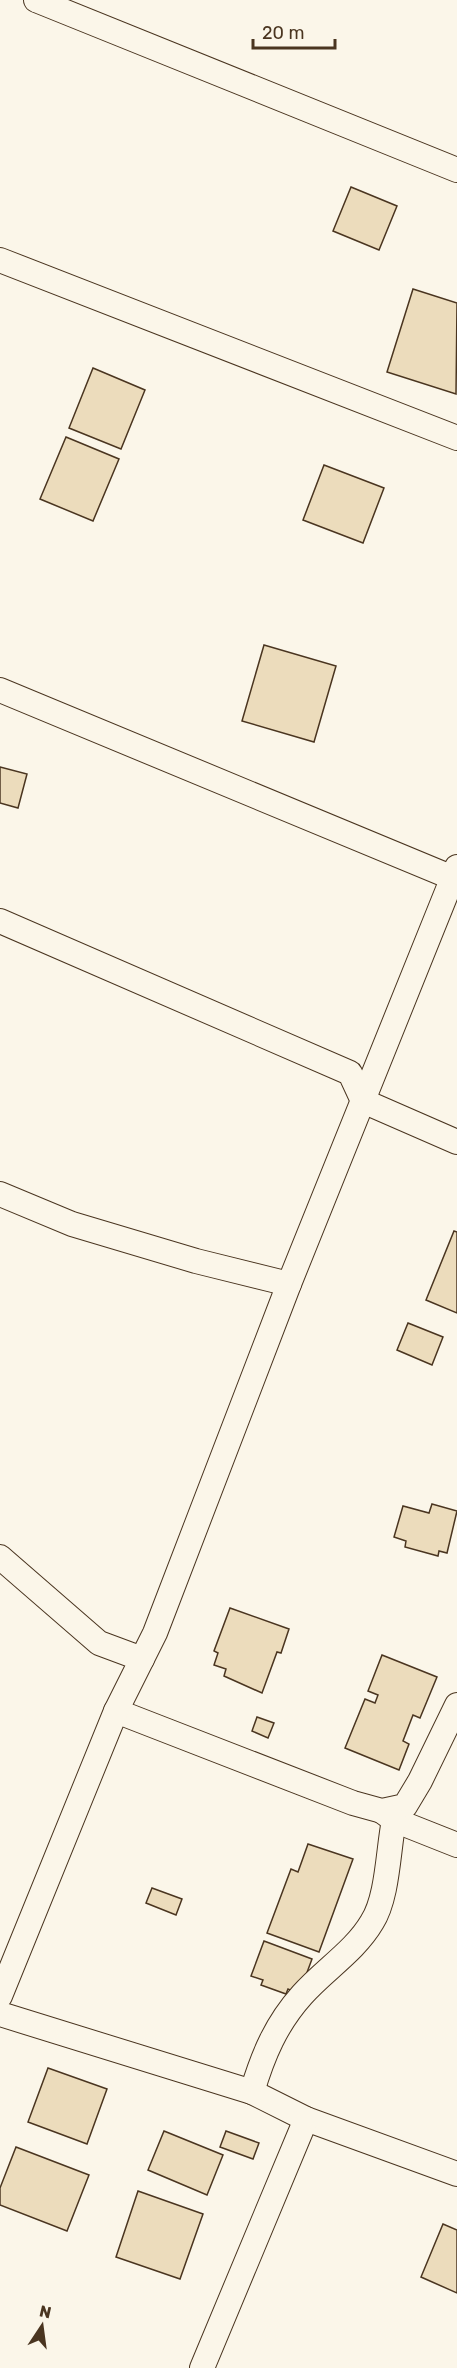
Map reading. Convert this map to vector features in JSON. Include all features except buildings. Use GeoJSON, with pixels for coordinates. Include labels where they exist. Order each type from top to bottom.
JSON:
{"type":"FeatureCollection","features":[{"type":"Feature","properties":{"kind":"street"},"geometry":{"type":"LineString","coordinates":[[36,0],[457,170]]}},
{"type":"Feature","properties":{"kind":"street"},"geometry":{"type":"LineString","coordinates":[[0,260],[457,438]]}},
{"type":"Feature","properties":{"kind":"street"},"geometry":{"type":"LineString","coordinates":[[0,690],[455,873],[289,1284],[159,1622],[116,1711],[0,1996]]}},
{"type":"Feature","properties":{"kind":"street"},"geometry":{"type":"LineString","coordinates":[[0,921],[350,1073],[363,1101],[457,1142]]}},
{"type":"Feature","properties":{"kind":"street"},"geometry":{"type":"LineString","coordinates":[[0,1194],[72,1224],[196,1261],[289,1284]]}},
{"type":"Feature","properties":{"kind":"street"},"geometry":{"type":"LineString","coordinates":[[0,1557],[99,1643],[142,1659]]}},
{"type":"Feature","properties":{"kind":"street"},"geometry":{"type":"LineString","coordinates":[[388,1815],[405,1806],[420,1782],[457,1706]]}},
{"type":"Feature","properties":{"kind":"street"},"geometry":{"type":"LineString","coordinates":[[116,1711],[388,1815],[457,1845]]}},
{"type":"Feature","properties":{"kind":"street"},"geometry":{"type":"LineString","coordinates":[[252,2092],[269,2041],[280,2024],[302,1994],[372,1923],[384,1889],[388,1815]]}},
{"type":"Feature","properties":{"kind":"street"},"geometry":{"type":"LineString","coordinates":[[0,2014],[252,2092],[306,2119],[457,2174]]}},
{"type":"Feature","properties":{"kind":"street"},"geometry":{"type":"LineString","coordinates":[[202,2368],[306,2119]]}}]}
